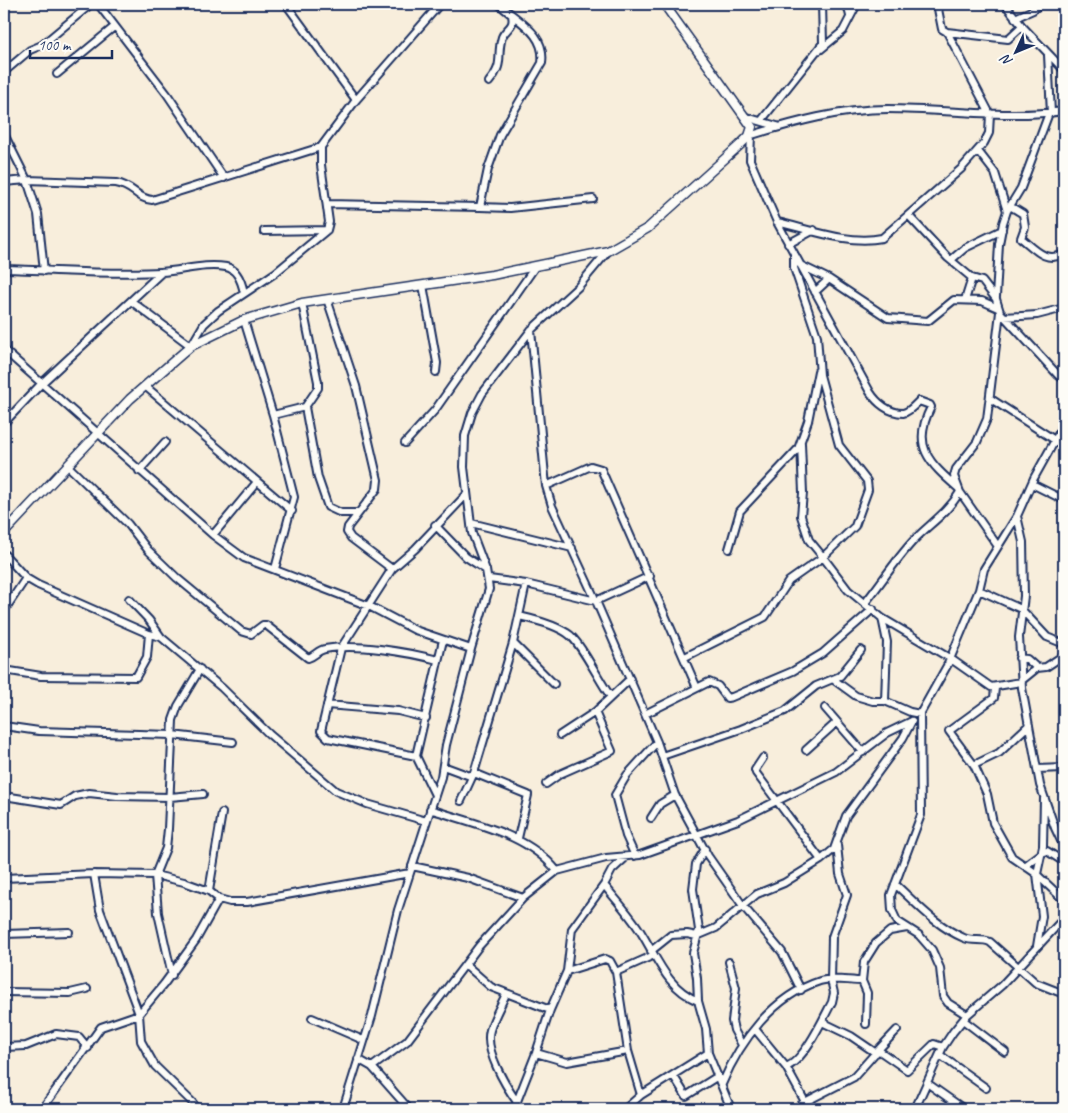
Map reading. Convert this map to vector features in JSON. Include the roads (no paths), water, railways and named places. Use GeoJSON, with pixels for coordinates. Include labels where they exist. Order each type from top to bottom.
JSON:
{"type":"FeatureCollection","features":[{"type":"Feature","properties":{"kind":"street"},"geometry":{"type":"LineString","coordinates":[[4,72],[30,50],[42,45],[92,4]]}},
{"type":"Feature","properties":{"kind":"street"},"geometry":{"type":"LineString","coordinates":[[98,4],[167,94],[224,178]]}},
{"type":"Feature","properties":{"kind":"street"},"geometry":{"type":"LineString","coordinates":[[286,4],[356,100]]}},
{"type":"Feature","properties":{"kind":"street"},"geometry":{"type":"LineString","coordinates":[[4,182],[27,180],[122,184],[128,185],[144,200],[152,200],[321,147],[356,100],[440,4]]}},
{"type":"Feature","properties":{"kind":"street"},"geometry":{"type":"LineString","coordinates":[[480,207],[488,169],[500,135],[542,64],[544,51],[541,42],[499,4]]}},
{"type":"Feature","properties":{"kind":"street"},"geometry":{"type":"LineString","coordinates":[[664,4],[731,100],[752,126],[750,160],[777,222],[877,402],[891,410],[904,413],[919,401],[930,404],[931,408],[924,421],[923,445],[933,464],[959,490],[998,545]]}},
{"type":"Feature","properties":{"kind":"street"},"geometry":{"type":"LineString","coordinates":[[761,122],[817,52],[824,38],[822,4]]}},
{"type":"Feature","properties":{"kind":"street"},"geometry":{"type":"LineString","coordinates":[[847,4],[850,16]]}},
{"type":"Feature","properties":{"kind":"street"},"geometry":{"type":"LineString","coordinates":[[817,52],[843,31],[857,4]]}},
{"type":"Feature","properties":{"kind":"street"},"geometry":{"type":"LineString","coordinates":[[937,4],[942,30],[1008,39],[1021,25],[1028,13]]}},
{"type":"Feature","properties":{"kind":"street"},"geometry":{"type":"LineString","coordinates":[[1005,4],[1021,25],[1064,70]]}},
{"type":"Feature","properties":{"kind":"street"},"geometry":{"type":"LineString","coordinates":[[1015,18],[1028,13],[1040,4]]}},
{"type":"Feature","properties":{"kind":"street"},"geometry":{"type":"LineString","coordinates":[[489,82],[499,68],[503,36],[512,25],[512,16]]}},
{"type":"Feature","properties":{"kind":"street"},"geometry":{"type":"LineString","coordinates":[[57,74],[114,27]]}},
{"type":"Feature","properties":{"kind":"street"},"geometry":{"type":"LineString","coordinates":[[777,222],[868,241],[882,238],[909,216],[978,151],[988,133],[990,114],[947,32]]}},
{"type":"Feature","properties":{"kind":"street"},"geometry":{"type":"LineString","coordinates":[[996,299],[1002,230],[1008,209],[1023,182],[1050,113],[1048,55]]}},
{"type":"Feature","properties":{"kind":"street"},"geometry":{"type":"LineString","coordinates":[[4,533],[145,386],[191,346],[244,320],[302,303],[327,298],[535,267],[608,251],[648,228],[750,136],[781,127],[837,114],[868,110],[990,114],[1064,112]]}},
{"type":"Feature","properties":{"kind":"street"},"geometry":{"type":"LineString","coordinates":[[746,117],[781,127]]}},
{"type":"Feature","properties":{"kind":"street"},"geometry":{"type":"LineString","coordinates":[[4,134],[27,180],[38,214],[44,271]]}},
{"type":"Feature","properties":{"kind":"street"},"geometry":{"type":"LineString","coordinates":[[191,346],[204,324],[244,293],[276,273],[327,230],[329,222],[321,147]]}},
{"type":"Feature","properties":{"kind":"street"},"geometry":{"type":"LineString","coordinates":[[978,151],[995,173],[1008,209]]}},
{"type":"Feature","properties":{"kind":"street"},"geometry":{"type":"LineString","coordinates":[[327,204],[510,208],[592,199]]}},
{"type":"Feature","properties":{"kind":"street"},"geometry":{"type":"LineString","coordinates":[[1008,209],[1023,214],[1025,227],[1021,238],[1045,257],[1054,258],[1064,254]]}},
{"type":"Feature","properties":{"kind":"street"},"geometry":{"type":"LineString","coordinates":[[909,216],[951,260],[972,278],[982,281],[996,299],[1001,312],[987,419],[977,442],[956,469],[955,481],[959,490]]}},
{"type":"Feature","properties":{"kind":"street"},"geometry":{"type":"LineString","coordinates":[[264,231],[327,230]]}},
{"type":"Feature","properties":{"kind":"street"},"geometry":{"type":"LineString","coordinates":[[788,244],[814,230]]}},
{"type":"Feature","properties":{"kind":"street"},"geometry":{"type":"LineString","coordinates":[[951,260],[965,248],[1002,230]]}},
{"type":"Feature","properties":{"kind":"street"},"geometry":{"type":"LineString","coordinates":[[343,1109],[372,1016],[398,910],[443,766],[446,745],[471,649],[488,597],[489,579],[472,533],[464,467],[465,436],[472,413],[482,394],[531,330],[578,287],[608,251]]}},
{"type":"Feature","properties":{"kind":"street"},"geometry":{"type":"LineString","coordinates":[[685,657],[765,617],[789,581],[823,557],[855,526],[868,485],[863,474],[839,445],[823,388],[817,336],[811,325],[794,268],[794,253]]}},
{"type":"Feature","properties":{"kind":"street"},"geometry":{"type":"LineString","coordinates":[[800,265],[829,279],[865,304],[893,319],[928,321],[954,300],[982,301],[1001,312],[1058,375],[1064,379]]}},
{"type":"Feature","properties":{"kind":"street"},"geometry":{"type":"LineString","coordinates":[[4,269],[162,272],[211,266],[228,267],[237,274],[242,282],[244,293]]}},
{"type":"Feature","properties":{"kind":"street"},"geometry":{"type":"LineString","coordinates":[[405,443],[435,410],[535,267]]}},
{"type":"Feature","properties":{"kind":"street"},"geometry":{"type":"LineString","coordinates":[[4,423],[41,384],[162,272]]}},
{"type":"Feature","properties":{"kind":"street"},"geometry":{"type":"LineString","coordinates":[[965,300],[972,278]]}},
{"type":"Feature","properties":{"kind":"street"},"geometry":{"type":"LineString","coordinates":[[815,292],[829,279]]}},
{"type":"Feature","properties":{"kind":"street"},"geometry":{"type":"LineString","coordinates":[[423,285],[437,363],[436,372]]}},
{"type":"Feature","properties":{"kind":"street"},"geometry":{"type":"LineString","coordinates":[[327,298],[356,386],[378,480],[377,489],[348,527],[347,532],[351,538],[392,569]]}},
{"type":"Feature","properties":{"kind":"street"},"geometry":{"type":"LineString","coordinates":[[131,301],[191,346]]}},
{"type":"Feature","properties":{"kind":"street"},"geometry":{"type":"LineString","coordinates":[[273,415],[305,407],[318,388],[302,303]]}},
{"type":"Feature","properties":{"kind":"street"},"geometry":{"type":"LineString","coordinates":[[1001,312],[1037,314],[1064,308]]}},
{"type":"Feature","properties":{"kind":"street"},"geometry":{"type":"LineString","coordinates":[[244,320],[273,415],[293,490],[292,511],[275,569]]}},
{"type":"Feature","properties":{"kind":"street"},"geometry":{"type":"LineString","coordinates":[[531,330],[546,486],[657,742],[675,795],[705,849],[743,906],[782,952],[801,990]]}},
{"type":"Feature","properties":{"kind":"street"},"geometry":{"type":"LineString","coordinates":[[4,350],[213,535],[244,558],[369,606],[415,630],[471,649]]}},
{"type":"Feature","properties":{"kind":"street"},"geometry":{"type":"LineString","coordinates":[[729,549],[740,511],[758,490],[790,460],[801,443],[808,421],[819,365]]}},
{"type":"Feature","properties":{"kind":"street"},"geometry":{"type":"LineString","coordinates":[[145,386],[292,511]]}},
{"type":"Feature","properties":{"kind":"street"},"geometry":{"type":"LineString","coordinates":[[991,399],[1064,446]]}},
{"type":"Feature","properties":{"kind":"street"},"geometry":{"type":"LineString","coordinates":[[305,407],[318,478],[328,507],[341,513],[358,513]]}},
{"type":"Feature","properties":{"kind":"street"},"geometry":{"type":"LineString","coordinates":[[1005,1052],[948,1003],[943,996],[940,968],[932,950],[919,935],[897,921],[892,910],[891,895],[921,815],[920,716],[951,659],[979,590],[984,569],[1017,516],[1054,439],[1064,424]]}},
{"type":"Feature","properties":{"kind":"street"},"geometry":{"type":"LineString","coordinates":[[139,470],[165,442]]}},
{"type":"Feature","properties":{"kind":"street"},"geometry":{"type":"LineString","coordinates":[[801,443],[803,493],[801,516],[809,540],[848,590],[882,618],[995,688],[1021,681],[1038,668],[1046,667],[1064,655]]}},
{"type":"Feature","properties":{"kind":"street"},"geometry":{"type":"LineString","coordinates":[[68,466],[128,524],[154,556],[241,631],[251,634],[264,624],[308,658],[323,649],[341,648],[410,652],[438,660]]}},
{"type":"Feature","properties":{"kind":"street"},"geometry":{"type":"LineString","coordinates":[[546,486],[591,466],[600,469],[650,576],[697,688]]}},
{"type":"Feature","properties":{"kind":"street"},"geometry":{"type":"LineString","coordinates":[[213,535],[257,482]]}},
{"type":"Feature","properties":{"kind":"street"},"geometry":{"type":"LineString","coordinates":[[1032,484],[1064,500]]}},
{"type":"Feature","properties":{"kind":"street"},"geometry":{"type":"LineString","coordinates":[[865,603],[892,565],[915,540],[948,510],[959,490]]}},
{"type":"Feature","properties":{"kind":"street"},"geometry":{"type":"LineString","coordinates":[[416,756],[323,736],[321,731],[341,648],[392,569],[467,494]]}},
{"type":"Feature","properties":{"kind":"street"},"geometry":{"type":"LineString","coordinates":[[1017,516],[1023,542],[1024,596],[1021,609],[1019,658],[1021,681],[1044,797],[1064,847]]}},
{"type":"Feature","properties":{"kind":"street"},"geometry":{"type":"LineString","coordinates":[[471,523],[572,548]]}},
{"type":"Feature","properties":{"kind":"street"},"geometry":{"type":"LineString","coordinates":[[435,526],[466,557],[486,570]]}},
{"type":"Feature","properties":{"kind":"street"},"geometry":{"type":"LineString","coordinates":[[4,554],[26,578],[149,634],[161,637]]}},
{"type":"Feature","properties":{"kind":"street"},"geometry":{"type":"LineString","coordinates":[[489,579],[526,584],[596,601],[650,576]]}},
{"type":"Feature","properties":{"kind":"street"},"geometry":{"type":"LineString","coordinates":[[4,611],[26,578]]}},
{"type":"Feature","properties":{"kind":"street"},"geometry":{"type":"LineString","coordinates":[[461,801],[474,774],[513,643],[526,584]]}},
{"type":"Feature","properties":{"kind":"street"},"geometry":{"type":"LineString","coordinates":[[979,590],[1021,609],[1047,637],[1064,644]]}},
{"type":"Feature","properties":{"kind":"street"},"geometry":{"type":"LineString","coordinates":[[129,599],[149,620],[161,637],[200,669],[310,771],[336,791],[367,804],[426,821]]}},
{"type":"Feature","properties":{"kind":"street"},"geometry":{"type":"LineString","coordinates":[[645,714],[697,688],[714,682],[723,695],[732,697],[793,671],[823,653],[873,609]]}},
{"type":"Feature","properties":{"kind":"street"},"geometry":{"type":"LineString","coordinates":[[519,616],[569,633],[611,697]]}},
{"type":"Feature","properties":{"kind":"street"},"geometry":{"type":"LineString","coordinates":[[882,618],[887,642],[885,700]]}},
{"type":"Feature","properties":{"kind":"street"},"geometry":{"type":"LineString","coordinates":[[4,670],[41,676],[136,677],[147,657],[149,634]]}},
{"type":"Feature","properties":{"kind":"street"},"geometry":{"type":"LineString","coordinates":[[435,794],[416,756],[443,640]]}},
{"type":"Feature","properties":{"kind":"street"},"geometry":{"type":"LineString","coordinates":[[513,643],[554,684]]}},
{"type":"Feature","properties":{"kind":"street"},"geometry":{"type":"LineString","coordinates":[[662,756],[741,729],[785,710],[816,686],[840,676],[861,650]]}},
{"type":"Feature","properties":{"kind":"street"},"geometry":{"type":"LineString","coordinates":[[1019,658],[1027,659],[1038,668]]}},
{"type":"Feature","properties":{"kind":"street"},"geometry":{"type":"LineString","coordinates":[[172,975],[158,913],[154,875],[166,848],[172,735],[178,706],[200,669]]}},
{"type":"Feature","properties":{"kind":"street"},"geometry":{"type":"LineString","coordinates":[[560,735],[596,712],[630,679]]}},
{"type":"Feature","properties":{"kind":"street"},"geometry":{"type":"LineString","coordinates":[[834,680],[856,696],[873,700],[885,700],[920,716]]}},
{"type":"Feature","properties":{"kind":"street"},"geometry":{"type":"LineString","coordinates":[[995,688],[994,698],[948,731],[974,765],[987,794],[992,823],[1012,857],[1037,874],[1064,900]]}},
{"type":"Feature","properties":{"kind":"street"},"geometry":{"type":"LineString","coordinates":[[327,705],[398,711],[426,718]]}},
{"type":"Feature","properties":{"kind":"street"},"geometry":{"type":"LineString","coordinates":[[825,708],[862,752]]}},
{"type":"Feature","properties":{"kind":"street"},"geometry":{"type":"LineString","coordinates":[[546,784],[560,774],[612,751],[596,712]]}},
{"type":"Feature","properties":{"kind":"street"},"geometry":{"type":"LineString","coordinates":[[372,1067],[407,1041],[479,946],[522,898],[558,871],[606,858],[635,856],[668,846],[750,815],[775,800],[836,772],[888,733],[920,716]]}},
{"type":"Feature","properties":{"kind":"street"},"geometry":{"type":"LineString","coordinates":[[616,972],[652,954],[671,935],[686,934],[697,936],[716,928],[757,894],[784,883],[821,860],[834,848],[846,816],[903,738],[912,720]]}},
{"type":"Feature","properties":{"kind":"street"},"geometry":{"type":"LineString","coordinates":[[806,750],[837,722]]}},
{"type":"Feature","properties":{"kind":"street"},"geometry":{"type":"LineString","coordinates":[[974,765],[999,753],[1029,725]]}},
{"type":"Feature","properties":{"kind":"street"},"geometry":{"type":"LineString","coordinates":[[4,726],[39,731],[172,735],[233,742]]}},
{"type":"Feature","properties":{"kind":"street"},"geometry":{"type":"LineString","coordinates":[[635,856],[626,836],[615,795],[627,775],[657,742]]}},
{"type":"Feature","properties":{"kind":"street"},"geometry":{"type":"LineString","coordinates":[[763,758],[755,770],[775,800],[821,860]]}},
{"type":"Feature","properties":{"kind":"street"},"geometry":{"type":"LineString","coordinates":[[443,766],[470,776],[474,774],[528,795],[518,838]]}},
{"type":"Feature","properties":{"kind":"street"},"geometry":{"type":"LineString","coordinates":[[1037,769],[1064,768]]}},
{"type":"Feature","properties":{"kind":"street"},"geometry":{"type":"LineString","coordinates":[[4,796],[61,805],[75,796],[89,793],[170,797],[203,794]]}},
{"type":"Feature","properties":{"kind":"street"},"geometry":{"type":"LineString","coordinates":[[651,818],[660,804],[675,795]]}},
{"type":"Feature","properties":{"kind":"street"},"geometry":{"type":"LineString","coordinates":[[1036,947],[1042,916],[1037,874],[1042,852],[1044,797]]}},
{"type":"Feature","properties":{"kind":"street"},"geometry":{"type":"LineString","coordinates":[[430,809],[518,838],[543,856],[558,871]]}},
{"type":"Feature","properties":{"kind":"street"},"geometry":{"type":"LineString","coordinates":[[209,891],[222,813]]}},
{"type":"Feature","properties":{"kind":"street"},"geometry":{"type":"LineString","coordinates":[[786,1068],[795,1062],[822,1022],[834,993],[831,980],[832,937],[847,895],[840,874],[837,842]]}},
{"type":"Feature","properties":{"kind":"street"},"geometry":{"type":"LineString","coordinates":[[705,849],[696,864],[694,876],[697,936],[693,953],[698,1001],[706,1029],[708,1053],[731,1109]]}},
{"type":"Feature","properties":{"kind":"street"},"geometry":{"type":"LineString","coordinates":[[1025,866],[1042,852],[1047,851],[1054,853],[1064,862]]}},
{"type":"Feature","properties":{"kind":"street"},"geometry":{"type":"LineString","coordinates":[[514,1109],[550,1010],[567,971],[572,929],[604,885],[612,870],[624,858]]}},
{"type":"Feature","properties":{"kind":"street"},"geometry":{"type":"LineString","coordinates":[[412,866],[468,878],[522,898]]}},
{"type":"Feature","properties":{"kind":"street"},"geometry":{"type":"LineString","coordinates":[[94,874],[100,910],[138,1014],[141,1041],[156,1066],[193,1103],[196,1109]]}},
{"type":"Feature","properties":{"kind":"street"},"geometry":{"type":"LineString","coordinates":[[4,878],[94,874],[154,875],[184,882],[209,891],[219,899],[230,902],[247,902],[410,874]]}},
{"type":"Feature","properties":{"kind":"street"},"geometry":{"type":"LineString","coordinates":[[895,884],[946,930],[967,939],[985,939],[1036,983],[1064,994]]}},
{"type":"Feature","properties":{"kind":"street"},"geometry":{"type":"LineString","coordinates":[[604,885],[642,934],[652,954],[680,992],[698,1001]]}},
{"type":"Feature","properties":{"kind":"street"},"geometry":{"type":"LineString","coordinates":[[42,1109],[88,1048],[101,1027],[138,1014],[172,975],[196,940],[219,899]]}},
{"type":"Feature","properties":{"kind":"street"},"geometry":{"type":"LineString","coordinates":[[915,1109],[943,1047],[965,1018],[1002,986],[1064,918]]}},
{"type":"Feature","properties":{"kind":"street"},"geometry":{"type":"LineString","coordinates":[[866,1024],[868,993],[862,981],[864,962],[876,943],[890,931],[907,928]]}},
{"type":"Feature","properties":{"kind":"street"},"geometry":{"type":"LineString","coordinates":[[4,934],[69,932]]}},
{"type":"Feature","properties":{"kind":"street"},"geometry":{"type":"LineString","coordinates":[[567,971],[605,959],[610,961],[616,972],[628,1051],[641,1095]]}},
{"type":"Feature","properties":{"kind":"street"},"geometry":{"type":"LineString","coordinates":[[729,962],[736,988],[732,1021],[734,1030],[742,1045]]}},
{"type":"Feature","properties":{"kind":"street"},"geometry":{"type":"LineString","coordinates":[[466,965],[491,987],[550,1010]]}},
{"type":"Feature","properties":{"kind":"street"},"geometry":{"type":"LineString","coordinates":[[722,1084],[733,1057],[742,1045],[765,1017],[785,1000],[821,981],[862,981]]}},
{"type":"Feature","properties":{"kind":"street"},"geometry":{"type":"LineString","coordinates":[[4,992],[70,993],[87,989]]}},
{"type":"Feature","properties":{"kind":"street"},"geometry":{"type":"LineString","coordinates":[[506,994],[489,1031],[489,1043],[502,1078],[517,1102]]}},
{"type":"Feature","properties":{"kind":"street"},"geometry":{"type":"LineString","coordinates":[[312,1018],[363,1040]]}},
{"type":"Feature","properties":{"kind":"street"},"geometry":{"type":"LineString","coordinates":[[822,1022],[851,1036],[907,1070],[934,1044],[943,1047]]}},
{"type":"Feature","properties":{"kind":"street"},"geometry":{"type":"LineString","coordinates":[[755,1030],[786,1068],[803,1103],[808,1109]]}},
{"type":"Feature","properties":{"kind":"street"},"geometry":{"type":"LineString","coordinates":[[796,1109],[803,1103],[854,1077],[897,1030]]}},
{"type":"Feature","properties":{"kind":"street"},"geometry":{"type":"LineString","coordinates":[[4,1047],[26,1046],[56,1034],[79,1036],[88,1048]]}},
{"type":"Feature","properties":{"kind":"street"},"geometry":{"type":"LineString","coordinates":[[536,1052],[567,1062],[628,1051]]}},
{"type":"Feature","properties":{"kind":"street"},"geometry":{"type":"LineString","coordinates":[[625,1109],[641,1095],[708,1053]]}},
{"type":"Feature","properties":{"kind":"street"},"geometry":{"type":"LineString","coordinates":[[940,1054],[986,1088]]}},
{"type":"Feature","properties":{"kind":"street"},"geometry":{"type":"LineString","coordinates":[[358,1059],[372,1067],[410,1109]]}},
{"type":"Feature","properties":{"kind":"street"},"geometry":{"type":"LineString","coordinates":[[673,1075],[686,1096],[718,1076]]}},
{"type":"Feature","properties":{"kind":"street"},"geometry":{"type":"LineString","coordinates":[[927,1083],[964,1109]]}}]}
